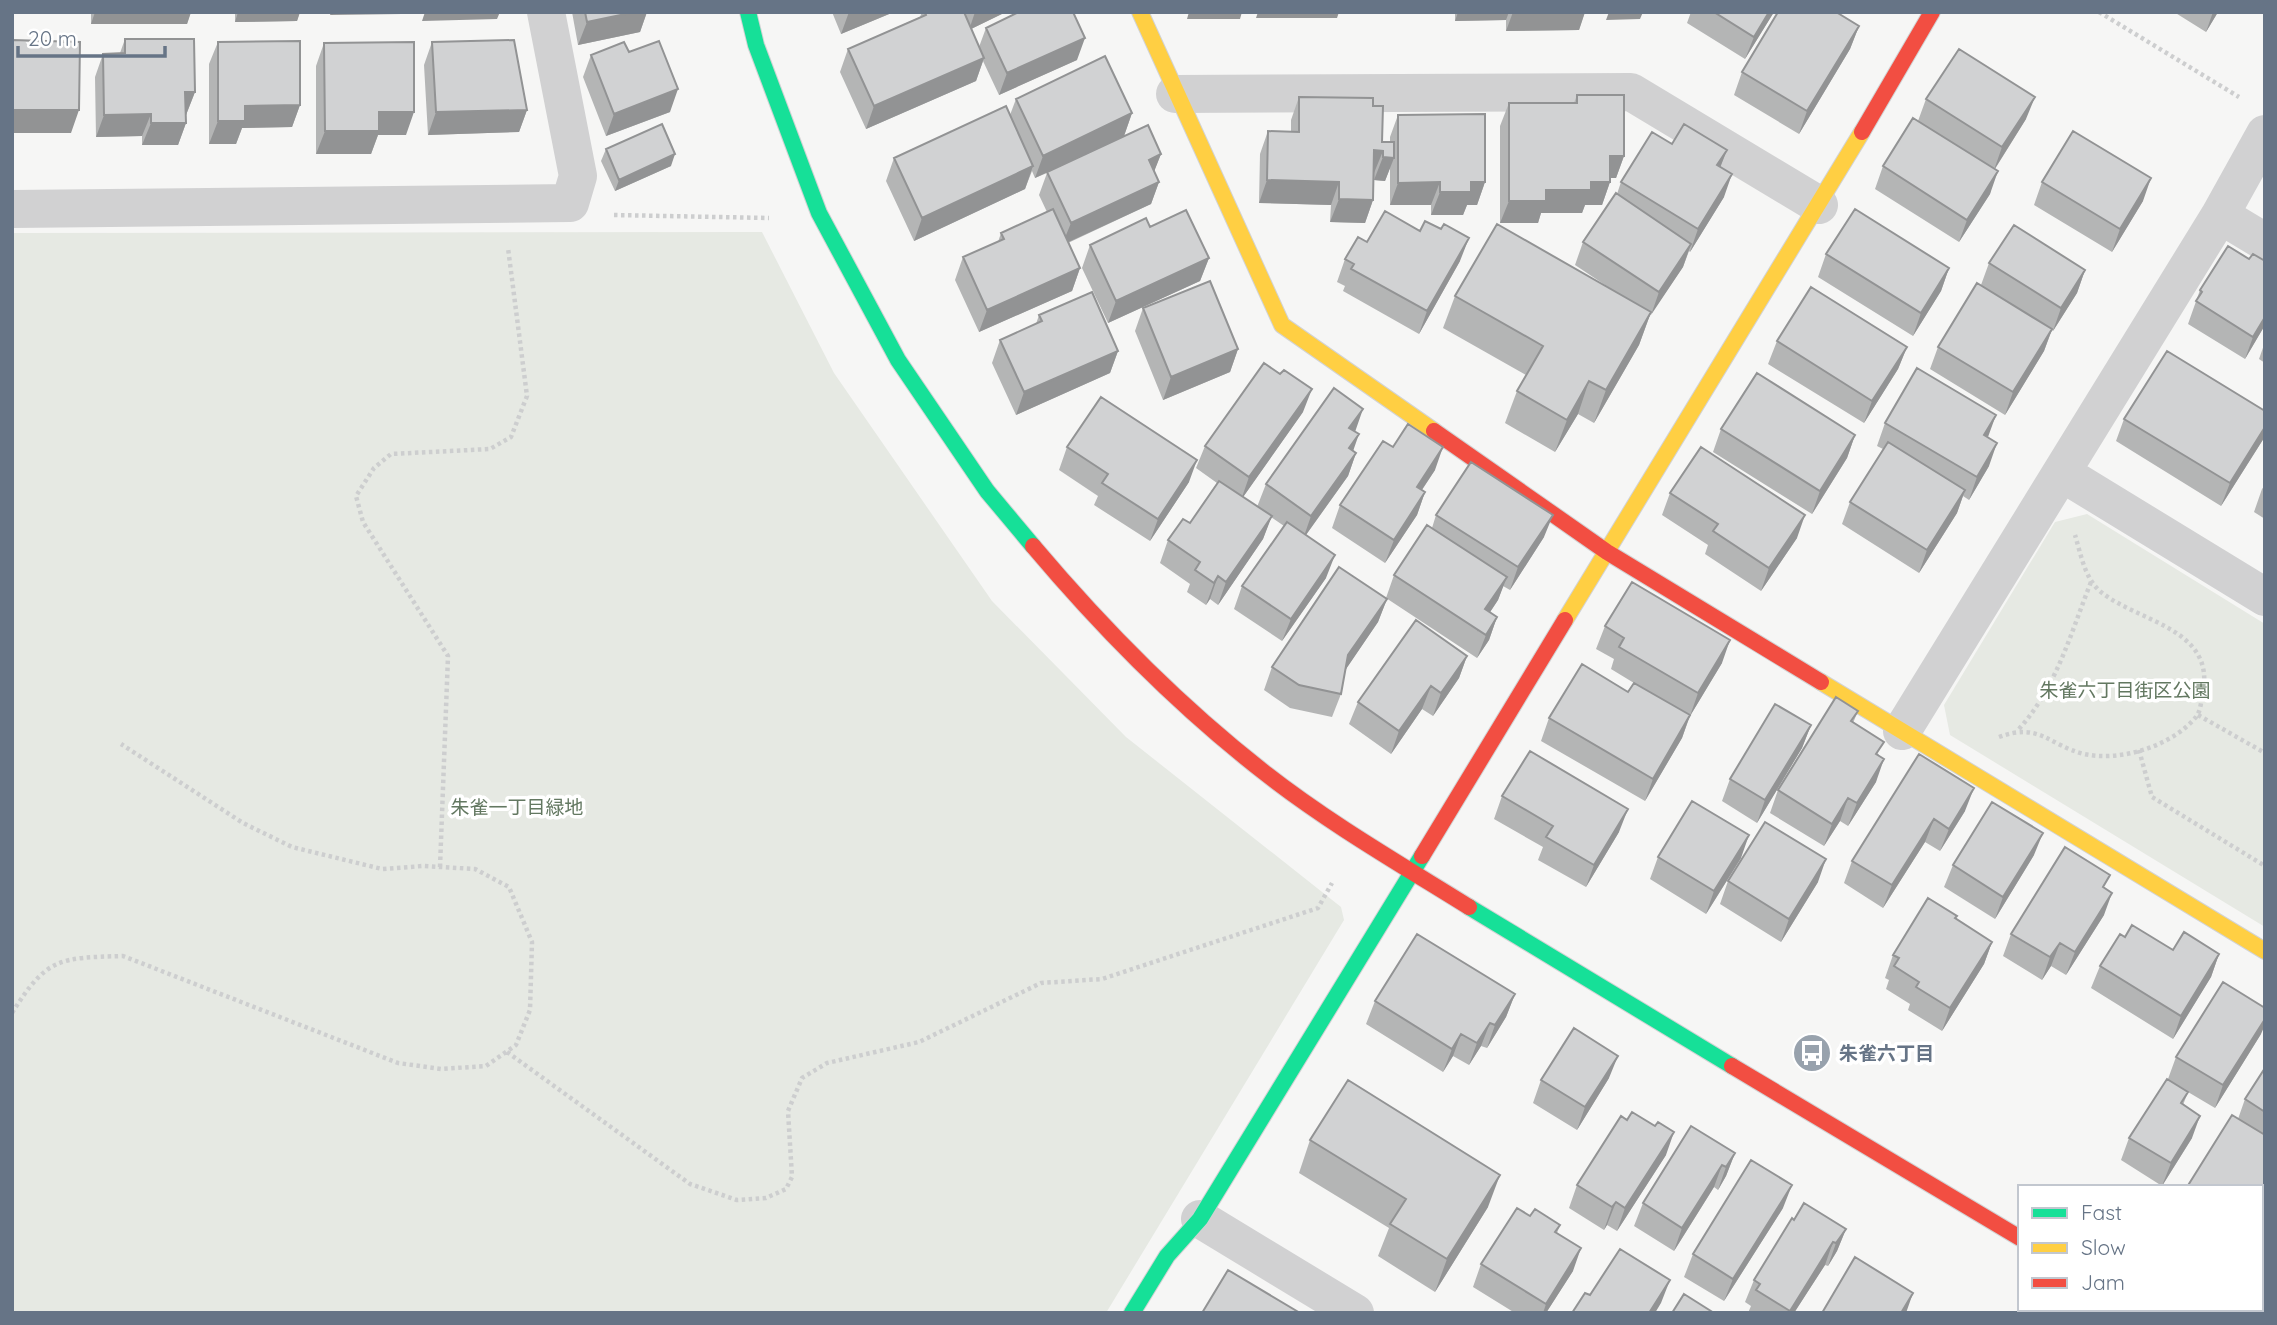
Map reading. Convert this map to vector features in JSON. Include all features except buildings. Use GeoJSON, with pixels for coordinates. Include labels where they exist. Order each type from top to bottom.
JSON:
{"type":"FeatureCollection","features":[{"type":"Feature","properties":{"kind":"street"},"geometry":{"type":"LineString","coordinates":[[12,209],[570,203],[578,176],[546,12]]}},
{"type":"Feature","properties":{"kind":"street"},"geometry":{"type":"LineString","coordinates":[[748,12],[756,46],[825,224],[898,360],[944,433],[987,491],[1092,616],[1171,693],[1265,773],[1410,871],[1525,943],[2018,1237]]}},
{"type":"Feature","properties":{"kind":"street"},"geometry":{"type":"LineString","coordinates":[[1140,12],[1282,325],[1607,552],[2265,951]]}},
{"type":"Feature","properties":{"kind":"street"},"geometry":{"type":"LineString","coordinates":[[1132,1313],[1167,1255],[1200,1219],[1818,205],[1932,12]]}},
{"type":"Feature","properties":{"kind":"street"},"geometry":{"type":"LineString","coordinates":[[1175,94],[1631,92],[1818,205]]}},
{"type":"Feature","properties":{"kind":"street"},"geometry":{"type":"LineString","coordinates":[[1902,731],[2220,215],[2265,134]]}},
{"type":"Feature","properties":{"kind":"street"},"geometry":{"type":"LineString","coordinates":[[2220,215],[2265,242]]}},
{"type":"Feature","properties":{"kind":"street"},"geometry":{"type":"LineString","coordinates":[[2059,477],[2265,597]]}},
{"type":"Feature","properties":{"kind":"street"},"geometry":{"type":"LineString","coordinates":[[1200,1219],[1355,1313]]}},
{"type":"Feature","properties":{"kind":"path"},"geometry":{"type":"LineString","coordinates":[[2099,12],[2241,98]]}},
{"type":"Feature","properties":{"kind":"path"},"geometry":{"type":"LineString","coordinates":[[440,867],[448,656],[363,522],[356,496],[374,468],[391,454],[490,449],[511,437],[527,396],[515,322],[504,202]]}},
{"type":"Feature","properties":{"kind":"path"},"geometry":{"type":"LineString","coordinates":[[570,203],[597,215],[769,218]]}},
{"type":"Feature","properties":{"kind":"path"},"geometry":{"type":"LineString","coordinates":[[2018,730],[2036,733],[2085,754],[2115,755],[2139,750],[2170,741],[2198,715],[2204,687],[2203,667],[2195,647],[2153,618],[2103,594],[2091,582],[2059,477]]}},
{"type":"Feature","properties":{"kind":"path"},"geometry":{"type":"LineString","coordinates":[[1945,756],[2018,730],[2040,705],[2091,582]]}},
{"type":"Feature","properties":{"kind":"path"},"geometry":{"type":"LineString","coordinates":[[2198,715],[2265,753]]}},
{"type":"Feature","properties":{"kind":"path"},"geometry":{"type":"LineString","coordinates":[[12,1013],[32,982],[49,965],[81,957],[123,956],[398,1063],[441,1069],[486,1066],[516,1045],[530,1010],[532,942],[509,887],[475,869],[382,869],[292,847],[243,824],[121,744]]}},
{"type":"Feature","properties":{"kind":"path"},"geometry":{"type":"LineString","coordinates":[[2139,750],[2152,797],[2265,866]]}},
{"type":"Feature","properties":{"kind":"path"},"geometry":{"type":"LineString","coordinates":[[506,1052],[690,1184],[737,1200],[766,1198],[786,1189],[792,1177],[788,1111],[802,1079],[827,1063],[919,1042],[1041,982],[1102,979],[1318,908],[1332,883]]}},
{"type":"Feature","properties":{"kind":"green space","name":"朱雀一丁目緑地"},"geometry":{"type":"Polygon","coordinates":[[[762,232],[834,373],[992,601],[1126,737],[1341,907],[1344,920],[1106,1313],[12,1313],[12,233],[762,232]]]}},
{"type":"Feature","properties":{"kind":"green space","name":"朱雀六丁目街区公園"},"geometry":{"type":"Polygon","coordinates":[[[2087,514],[2265,624],[2265,927],[1950,735],[1944,705],[2055,522],[2087,514]]]}},
{"type":"Feature","properties":{"kind":"traffic: fast"},"geometry":{"type":"LineString","coordinates":[[748,12],[756,45],[819,213],[898,360],[987,491],[1033,546]]}},
{"type":"Feature","properties":{"kind":"traffic: fast"},"geometry":{"type":"LineString","coordinates":[[1132,1313],[1167,1256],[1200,1219],[1422,856]]}},
{"type":"Feature","properties":{"kind":"traffic: fast"},"geometry":{"type":"LineString","coordinates":[[1469,907],[1732,1066]]}},
{"type":"Feature","properties":{"kind":"traffic: slow"},"geometry":{"type":"LineString","coordinates":[[1140,12],[1282,325],[1434,431]]}},
{"type":"Feature","properties":{"kind":"traffic: slow"},"geometry":{"type":"LineString","coordinates":[[1565,620],[1862,132]]}},
{"type":"Feature","properties":{"kind":"traffic: slow"},"geometry":{"type":"LineString","coordinates":[[1821,682],[2265,951]]}},
{"type":"Feature","properties":{"kind":"traffic: jam"},"geometry":{"type":"LineString","coordinates":[[1862,132],[1932,12]]}},
{"type":"Feature","properties":{"kind":"traffic: jam"},"geometry":{"type":"LineString","coordinates":[[1434,431],[1607,552],[1821,682]]}},
{"type":"Feature","properties":{"kind":"traffic: jam"},"geometry":{"type":"LineString","coordinates":[[1033,546],[1143,666],[1233,747],[1314,809],[1469,907]]}},
{"type":"Feature","properties":{"kind":"traffic: jam"},"geometry":{"type":"LineString","coordinates":[[1422,856],[1565,620]]}},
{"type":"Feature","properties":{"kind":"traffic: jam"},"geometry":{"type":"LineString","coordinates":[[1732,1066],[2018,1237]]}},
{"type":"Feature","properties":{"kind":"place","name":"朱雀六丁目"},"geometry":{"type":"Point","coordinates":[1812,1053]}}]}
